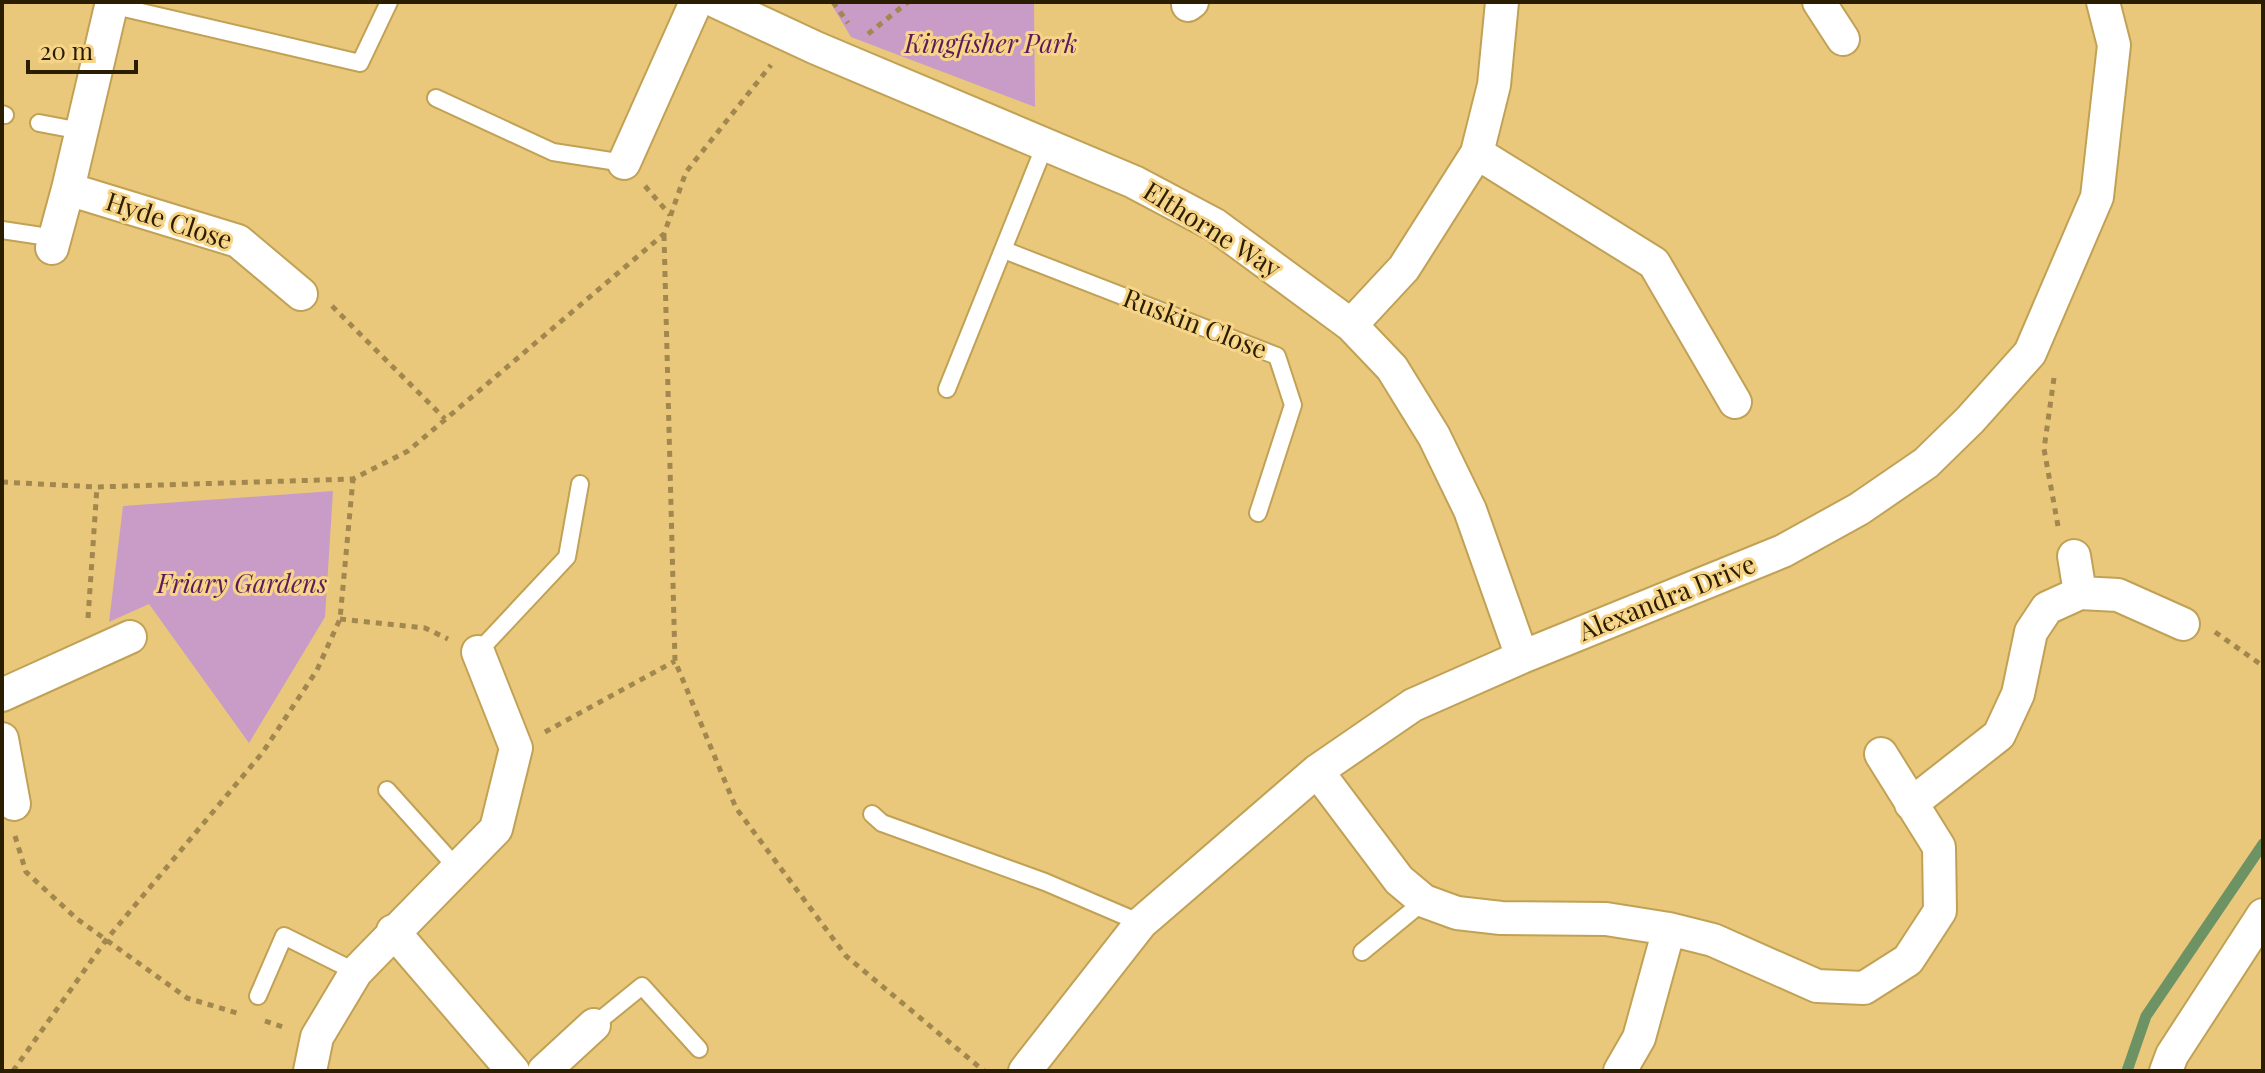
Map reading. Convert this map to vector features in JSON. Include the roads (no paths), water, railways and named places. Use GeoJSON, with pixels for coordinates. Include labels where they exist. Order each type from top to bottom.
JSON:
{"type":"FeatureCollection","features":[{"type":"Feature","properties":{"kind":"street"},"geometry":{"type":"LineString","coordinates":[[624,163],[696,2]]}},
{"type":"Feature","properties":{"kind":"street","name":"Elthorne Way"},"geometry":{"type":"LineString","coordinates":[[717,2],[816,48],[1134,182],[1215,225],[1351,325],[1392,368],[1434,436],[1470,510],[1522,657]]}},
{"type":"Feature","properties":{"kind":"street"},"geometry":{"type":"LineString","coordinates":[[1351,325],[1404,268],[1477,153],[1494,85],[1502,2]]}},
{"type":"Feature","properties":{"kind":"street"},"geometry":{"type":"LineString","coordinates":[[1819,2],[1843,39]]}},
{"type":"Feature","properties":{"kind":"street","name":"Alexandra Drive"},"geometry":{"type":"LineString","coordinates":[[1025,1071],[1141,923],[1317,771],[1413,705],[1522,657],[1783,551],[1859,509],[1926,463],[1970,420],[2030,353],[2097,197],[2114,45],[2103,2]]}},
{"type":"Feature","properties":{"kind":"street"},"geometry":{"type":"LineString","coordinates":[[54,243],[112,4]]}},
{"type":"Feature","properties":{"kind":"street"},"geometry":{"type":"LineString","coordinates":[[1477,153],[1654,263],[1735,402]]}},
{"type":"Feature","properties":{"kind":"street","name":"Hyde Close"},"geometry":{"type":"LineString","coordinates":[[68,189],[238,241],[301,294]]}},
{"type":"Feature","properties":{"kind":"street"},"geometry":{"type":"LineString","coordinates":[[2074,556],[2080,593]]}},
{"type":"Feature","properties":{"kind":"street"},"geometry":{"type":"LineString","coordinates":[[1911,804],[1999,735],[2018,694],[2031,632],[2047,608],[2080,593],[2118,595],[2183,624]]}},
{"type":"Feature","properties":{"kind":"street"},"geometry":{"type":"LineString","coordinates":[[2,695],[130,637]]}},
{"type":"Feature","properties":{"kind":"street"},"geometry":{"type":"LineString","coordinates":[[310,1071],[317,1037],[356,972],[496,829],[516,748],[478,652]]}},
{"type":"Feature","properties":{"kind":"street"},"geometry":{"type":"LineString","coordinates":[[2,739],[9,802]]}},
{"type":"Feature","properties":{"kind":"street"},"geometry":{"type":"LineString","coordinates":[[1317,771],[1399,880],[1424,901],[1457,913],[1486,917],[1606,919],[1669,929],[1713,940],[1817,986],[1864,988],[1908,960],[1940,911],[1939,847],[1881,754]]}},
{"type":"Feature","properties":{"kind":"street"},"geometry":{"type":"LineString","coordinates":[[2166,1071],[2172,1055],[2263,915]]}},
{"type":"Feature","properties":{"kind":"street"},"geometry":{"type":"LineString","coordinates":[[1620,1071],[1639,1038],[1669,929]]}},
{"type":"Feature","properties":{"kind":"street"},"geometry":{"type":"LineString","coordinates":[[393,931],[513,1071]]}},
{"type":"Feature","properties":{"kind":"street"},"geometry":{"type":"LineString","coordinates":[[544,1071],[594,1025]]}},
{"type":"Feature","properties":{"kind":"lane"},"geometry":{"type":"LineString","coordinates":[[112,4],[360,63],[389,2]]}},
{"type":"Feature","properties":{"kind":"lane"},"geometry":{"type":"LineString","coordinates":[[436,98],[553,152],[624,163]]}},
{"type":"Feature","properties":{"kind":"lane"},"geometry":{"type":"LineString","coordinates":[[39,123],[81,131]]}},
{"type":"Feature","properties":{"kind":"lane"},"geometry":{"type":"LineString","coordinates":[[947,389],[1045,145]]}},
{"type":"Feature","properties":{"kind":"lane"},"geometry":{"type":"LineString","coordinates":[[2,230],[54,243]]}},
{"type":"Feature","properties":{"kind":"lane","name":"Ruskin Close"},"geometry":{"type":"LineString","coordinates":[[1004,250],[1277,356],[1293,405],[1258,513]]}},
{"type":"Feature","properties":{"kind":"lane"},"geometry":{"type":"LineString","coordinates":[[478,652],[567,557],[580,484]]}},
{"type":"Feature","properties":{"kind":"lane"},"geometry":{"type":"LineString","coordinates":[[387,790],[457,868]]}},
{"type":"Feature","properties":{"kind":"lane"},"geometry":{"type":"LineString","coordinates":[[872,814],[882,823],[1045,882],[1141,923]]}},
{"type":"Feature","properties":{"kind":"lane"},"geometry":{"type":"LineString","coordinates":[[1362,952],[1424,901]]}},
{"type":"Feature","properties":{"kind":"lane"},"geometry":{"type":"LineString","coordinates":[[258,996],[284,936],[356,972]]}},
{"type":"Feature","properties":{"kind":"lane"},"geometry":{"type":"LineString","coordinates":[[594,1025],[642,986],[699,1049]]}},
{"type":"Feature","properties":{"kind":"waterway"},"geometry":{"type":"LineString","coordinates":[[2127,1071],[2146,1016],[2263,844]]}},
{"type":"Feature","properties":{"kind":"park label","name":"Kingfisher Park"},"geometry":{"type":"Point","coordinates":[991,44]}},
{"type":"Feature","properties":{"kind":"park label","name":"Friary Gardens"},"geometry":{"type":"Point","coordinates":[242,584]}}]}
